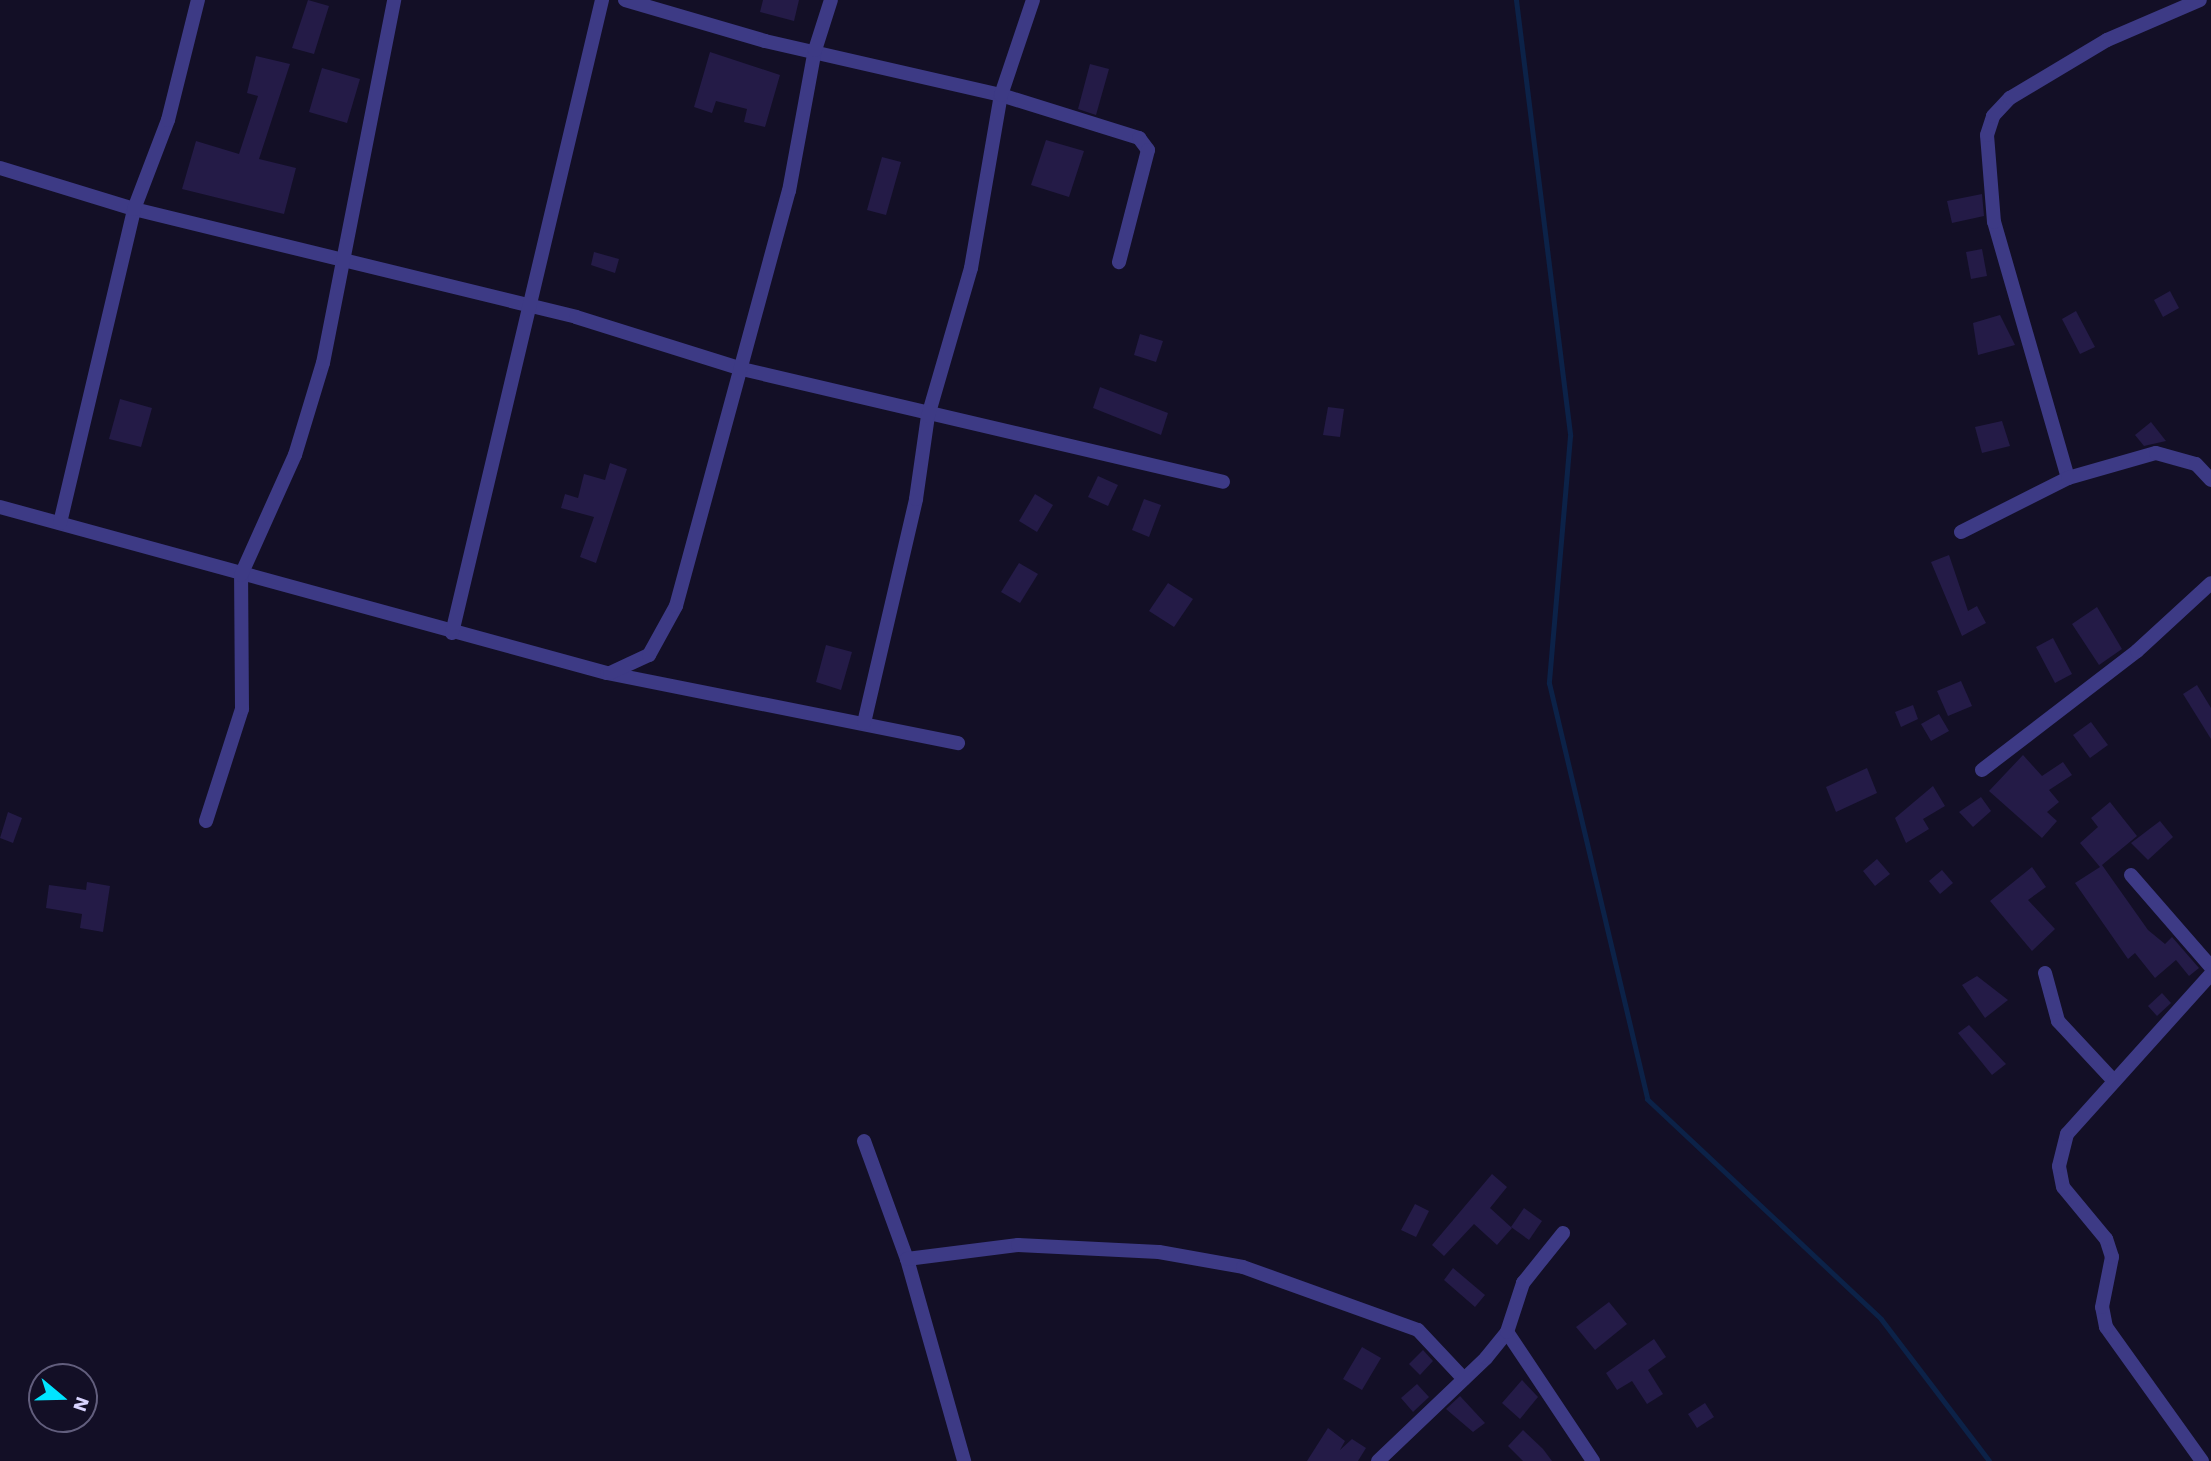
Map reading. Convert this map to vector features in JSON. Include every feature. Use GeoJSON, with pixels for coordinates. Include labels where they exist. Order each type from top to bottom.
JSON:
{"type":"FeatureCollection","features":[{"type":"Feature","properties":{"kind":"street"},"geometry":{"type":"LineString","coordinates":[[60,523],[134,209],[168,120],[198,0]]}},
{"type":"Feature","properties":{"kind":"street"},"geometry":{"type":"LineString","coordinates":[[206,821],[242,709],[241,575],[295,455],[345,256],[394,0]]}},
{"type":"Feature","properties":{"kind":"street"},"geometry":{"type":"LineString","coordinates":[[452,633],[532,307],[602,0]]}},
{"type":"Feature","properties":{"kind":"street"},"geometry":{"type":"LineString","coordinates":[[625,0],[1001,95],[1139,138],[1148,150],[1119,262]]}},
{"type":"Feature","properties":{"kind":"street"},"geometry":{"type":"LineString","coordinates":[[607,673],[649,656],[667,630],[742,369],[802,132],[815,50],[831,0]]}},
{"type":"Feature","properties":{"kind":"street"},"geometry":{"type":"LineString","coordinates":[[864,723],[916,499],[928,415],[971,268],[1001,95],[1033,0]]}},
{"type":"Feature","properties":{"kind":"street"},"geometry":{"type":"LineString","coordinates":[[2068,478],[1994,222],[1987,135],[1993,117],[2010,98],[2107,40],[2200,0]]}},
{"type":"Feature","properties":{"kind":"street"},"geometry":{"type":"LineString","coordinates":[[0,169],[134,209],[345,256],[532,307],[742,369],[928,415],[1223,482]]}},
{"type":"Feature","properties":{"kind":"street"},"geometry":{"type":"LineString","coordinates":[[1961,532],[2068,478],[2156,453],[2196,464],[2211,480]]}},
{"type":"Feature","properties":{"kind":"street"},"geometry":{"type":"LineString","coordinates":[[0,508],[607,673],[772,710],[864,723],[958,743]]}},
{"type":"Feature","properties":{"kind":"street"},"geometry":{"type":"LineString","coordinates":[[1982,770],[2137,651],[2211,583]]}},
{"type":"Feature","properties":{"kind":"street"},"geometry":{"type":"LineString","coordinates":[[2131,875],[2211,967]]}},
{"type":"Feature","properties":{"kind":"street"},"geometry":{"type":"LineString","coordinates":[[2045,973],[2058,1021],[2113,1080]]}},
{"type":"Feature","properties":{"kind":"street"},"geometry":{"type":"LineString","coordinates":[[2202,1461],[2106,1327],[2102,1307],[2112,1257],[2106,1239],[2063,1187],[2059,1166],[2067,1134],[2211,974]]}},
{"type":"Feature","properties":{"kind":"street"},"geometry":{"type":"LineString","coordinates":[[864,1141],[907,1259],[964,1461]]}},
{"type":"Feature","properties":{"kind":"street"},"geometry":{"type":"LineString","coordinates":[[1378,1461],[1464,1379],[1507,1332],[1523,1283],[1563,1233]]}},
{"type":"Feature","properties":{"kind":"street"},"geometry":{"type":"LineString","coordinates":[[907,1259],[1018,1245],[1159,1252],[1243,1267],[1418,1330],[1464,1379]]}},
{"type":"Feature","properties":{"kind":"street"},"geometry":{"type":"LineString","coordinates":[[1507,1332],[1593,1461]]}},
{"type":"Feature","properties":{"kind":"building"},"geometry":{"type":"Polygon","coordinates":[[[308,0],[329,6],[314,54],[292,48],[308,0]]]}},
{"type":"Feature","properties":{"kind":"building"},"geometry":{"type":"Polygon","coordinates":[[[763,0],[799,0],[794,21],[760,12],[763,0]]]}},
{"type":"Feature","properties":{"kind":"building"},"geometry":{"type":"Polygon","coordinates":[[[710,52],[780,75],[765,127],[744,122],[747,109],[716,101],[712,113],[694,107],[710,52]]]}},
{"type":"Feature","properties":{"kind":"building"},"geometry":{"type":"Polygon","coordinates":[[[256,56],[290,64],[259,159],[296,168],[284,214],[182,189],[196,141],[239,154],[258,96],[247,93],[256,56]]]}},
{"type":"Feature","properties":{"kind":"building"},"geometry":{"type":"Polygon","coordinates":[[[1090,64],[1109,69],[1096,115],[1078,109],[1090,64]]]}},
{"type":"Feature","properties":{"kind":"building"},"geometry":{"type":"Polygon","coordinates":[[[322,68],[360,79],[347,123],[309,112],[322,68]]]}},
{"type":"Feature","properties":{"kind":"building"},"geometry":{"type":"Polygon","coordinates":[[[1046,140],[1084,151],[1069,197],[1031,185],[1046,140]]]}},
{"type":"Feature","properties":{"kind":"building"},"geometry":{"type":"Polygon","coordinates":[[[882,157],[901,162],[886,215],[867,210],[882,157]]]}},
{"type":"Feature","properties":{"kind":"building"},"geometry":{"type":"Polygon","coordinates":[[[1982,194],[1984,216],[1952,223],[1947,201],[1982,194]]]}},
{"type":"Feature","properties":{"kind":"building"},"geometry":{"type":"Polygon","coordinates":[[[1982,249],[1987,276],[1971,279],[1966,252],[1982,249]]]}},
{"type":"Feature","properties":{"kind":"building"},"geometry":{"type":"Polygon","coordinates":[[[594,252],[619,259],[615,273],[591,265],[594,252]]]}},
{"type":"Feature","properties":{"kind":"building"},"geometry":{"type":"Polygon","coordinates":[[[2170,291],[2179,308],[2163,317],[2154,300],[2170,291]]]}},
{"type":"Feature","properties":{"kind":"building"},"geometry":{"type":"Polygon","coordinates":[[[2076,311],[2095,347],[2080,354],[2062,319],[2076,311]]]}},
{"type":"Feature","properties":{"kind":"building"},"geometry":{"type":"Polygon","coordinates":[[[2000,315],[2015,345],[1978,355],[1973,323],[2000,315]]]}},
{"type":"Feature","properties":{"kind":"building"},"geometry":{"type":"Polygon","coordinates":[[[1140,334],[1163,341],[1156,362],[1134,355],[1140,334]]]}},
{"type":"Feature","properties":{"kind":"building"},"geometry":{"type":"Polygon","coordinates":[[[1100,387],[1168,413],[1161,435],[1093,408],[1100,387]]]}},
{"type":"Feature","properties":{"kind":"building"},"geometry":{"type":"Polygon","coordinates":[[[120,399],[152,408],[141,447],[109,439],[120,399]]]}},
{"type":"Feature","properties":{"kind":"building"},"geometry":{"type":"Polygon","coordinates":[[[1328,407],[1344,409],[1340,437],[1323,435],[1328,407]]]}},
{"type":"Feature","properties":{"kind":"building"},"geometry":{"type":"Polygon","coordinates":[[[2002,421],[2010,446],[1982,453],[1975,427],[2002,421]]]}},
{"type":"Feature","properties":{"kind":"building"},"geometry":{"type":"Polygon","coordinates":[[[2151,422],[2166,441],[2144,446],[2135,435],[2151,422]]]}},
{"type":"Feature","properties":{"kind":"building"},"geometry":{"type":"Polygon","coordinates":[[[610,463],[627,469],[596,563],[580,557],[594,517],[561,508],[565,494],[578,498],[584,474],[605,480],[610,463]]]}},
{"type":"Feature","properties":{"kind":"building"},"geometry":{"type":"Polygon","coordinates":[[[1098,476],[1118,485],[1108,506],[1088,497],[1098,476]]]}},
{"type":"Feature","properties":{"kind":"building"},"geometry":{"type":"Polygon","coordinates":[[[1035,494],[1053,505],[1037,532],[1019,521],[1035,494]]]}},
{"type":"Feature","properties":{"kind":"building"},"geometry":{"type":"Polygon","coordinates":[[[1144,499],[1161,505],[1149,537],[1132,530],[1144,499]]]}},
{"type":"Feature","properties":{"kind":"building"},"geometry":{"type":"Polygon","coordinates":[[[1949,555],[1968,611],[1977,606],[1986,623],[1962,636],[1931,562],[1949,555]]]}},
{"type":"Feature","properties":{"kind":"building"},"geometry":{"type":"Polygon","coordinates":[[[1019,563],[1038,574],[1020,603],[1001,592],[1019,563]]]}},
{"type":"Feature","properties":{"kind":"building"},"geometry":{"type":"Polygon","coordinates":[[[1168,583],[1193,599],[1174,627],[1149,611],[1168,583]]]}},
{"type":"Feature","properties":{"kind":"building"},"geometry":{"type":"Polygon","coordinates":[[[2097,607],[2122,649],[2099,665],[2072,624],[2097,607]]]}},
{"type":"Feature","properties":{"kind":"building"},"geometry":{"type":"Polygon","coordinates":[[[2053,638],[2072,674],[2055,683],[2036,647],[2053,638]]]}},
{"type":"Feature","properties":{"kind":"building"},"geometry":{"type":"Polygon","coordinates":[[[826,645],[852,652],[841,690],[816,682],[826,645]]]}},
{"type":"Feature","properties":{"kind":"building"},"geometry":{"type":"Polygon","coordinates":[[[1961,681],[1972,706],[1948,716],[1937,691],[1961,681]]]}},
{"type":"Feature","properties":{"kind":"building"},"geometry":{"type":"Polygon","coordinates":[[[2197,685],[2211,708],[2211,739],[2183,694],[2197,685]]]}},
{"type":"Feature","properties":{"kind":"building"},"geometry":{"type":"Polygon","coordinates":[[[1913,705],[1918,719],[1901,727],[1895,712],[1913,705]]]}},
{"type":"Feature","properties":{"kind":"building"},"geometry":{"type":"Polygon","coordinates":[[[1939,714],[1949,731],[1931,741],[1921,724],[1939,714]]]}},
{"type":"Feature","properties":{"kind":"building"},"geometry":{"type":"Polygon","coordinates":[[[2091,722],[2108,745],[2090,758],[2073,735],[2091,722]]]}},
{"type":"Feature","properties":{"kind":"building"},"geometry":{"type":"Polygon","coordinates":[[[2023,755],[2042,776],[2063,762],[2072,775],[2049,790],[2059,802],[2047,812],[2057,821],[2042,838],[1989,791],[2023,755]]]}},
{"type":"Feature","properties":{"kind":"building"},"geometry":{"type":"Polygon","coordinates":[[[1867,768],[1877,793],[1836,812],[1826,787],[1867,768]]]}},
{"type":"Feature","properties":{"kind":"building"},"geometry":{"type":"Polygon","coordinates":[[[1933,786],[1945,806],[1923,819],[1929,829],[1906,843],[1895,818],[1933,786]]]}},
{"type":"Feature","properties":{"kind":"building"},"geometry":{"type":"Polygon","coordinates":[[[1981,797],[1991,811],[1973,827],[1959,812],[1981,797]]]}},
{"type":"Feature","properties":{"kind":"building"},"geometry":{"type":"Polygon","coordinates":[[[2110,802],[2137,836],[2102,865],[2148,930],[2165,944],[2172,937],[2199,968],[2189,976],[2176,960],[2155,978],[2135,953],[2128,959],[2075,883],[2100,867],[2080,843],[2098,827],[2091,818],[2110,802]]]}},
{"type":"Feature","properties":{"kind":"building"},"geometry":{"type":"Polygon","coordinates":[[[8,812],[22,818],[13,843],[0,838],[8,812]]]}},
{"type":"Feature","properties":{"kind":"building"},"geometry":{"type":"Polygon","coordinates":[[[2160,821],[2173,837],[2148,860],[2131,843],[2160,821]]]}},
{"type":"Feature","properties":{"kind":"building"},"geometry":{"type":"Polygon","coordinates":[[[1877,859],[1890,874],[1875,886],[1863,871],[1877,859]]]}},
{"type":"Feature","properties":{"kind":"building"},"geometry":{"type":"Polygon","coordinates":[[[2032,867],[2046,887],[2028,900],[2055,929],[2032,951],[1990,901],[2032,867]]]}},
{"type":"Feature","properties":{"kind":"building"},"geometry":{"type":"Polygon","coordinates":[[[1942,870],[1953,883],[1940,894],[1929,881],[1942,870]]]}},
{"type":"Feature","properties":{"kind":"building"},"geometry":{"type":"Polygon","coordinates":[[[87,882],[110,886],[103,932],[80,928],[82,914],[46,908],[49,885],[86,890],[87,882]]]}},
{"type":"Feature","properties":{"kind":"building"},"geometry":{"type":"Polygon","coordinates":[[[1977,976],[2008,1000],[1985,1018],[1962,985],[1977,976]]]}},
{"type":"Feature","properties":{"kind":"building"},"geometry":{"type":"Polygon","coordinates":[[[2162,993],[2171,1003],[2157,1016],[2148,1006],[2162,993]]]}},
{"type":"Feature","properties":{"kind":"building"},"geometry":{"type":"Polygon","coordinates":[[[1969,1025],[2006,1064],[1992,1075],[1958,1033],[1969,1025]]]}},
{"type":"Feature","properties":{"kind":"building"},"geometry":{"type":"Polygon","coordinates":[[[1492,1174],[1507,1187],[1490,1208],[1512,1228],[1497,1245],[1474,1224],[1444,1256],[1432,1245],[1492,1174]]]}},
{"type":"Feature","properties":{"kind":"building"},"geometry":{"type":"Polygon","coordinates":[[[1415,1204],[1429,1211],[1416,1237],[1401,1230],[1415,1204]]]}},
{"type":"Feature","properties":{"kind":"building"},"geometry":{"type":"Polygon","coordinates":[[[1524,1208],[1542,1221],[1529,1240],[1511,1227],[1524,1208]]]}},
{"type":"Feature","properties":{"kind":"building"},"geometry":{"type":"Polygon","coordinates":[[[1453,1268],[1485,1295],[1475,1307],[1444,1280],[1453,1268]]]}},
{"type":"Feature","properties":{"kind":"building"},"geometry":{"type":"Polygon","coordinates":[[[1609,1302],[1627,1324],[1595,1350],[1576,1327],[1609,1302]]]}},
{"type":"Feature","properties":{"kind":"building"},"geometry":{"type":"Polygon","coordinates":[[[1654,1339],[1666,1357],[1648,1370],[1663,1394],[1647,1404],[1632,1381],[1617,1390],[1606,1373],[1654,1339]]]}},
{"type":"Feature","properties":{"kind":"building"},"geometry":{"type":"Polygon","coordinates":[[[1362,1347],[1381,1358],[1362,1390],[1343,1379],[1362,1347]]]}},
{"type":"Feature","properties":{"kind":"building"},"geometry":{"type":"Polygon","coordinates":[[[1423,1350],[1433,1361],[1420,1375],[1409,1364],[1423,1350]]]}},
{"type":"Feature","properties":{"kind":"building"},"geometry":{"type":"Polygon","coordinates":[[[1522,1380],[1538,1397],[1520,1419],[1502,1403],[1522,1380]]]}},
{"type":"Feature","properties":{"kind":"building"},"geometry":{"type":"Polygon","coordinates":[[[1417,1384],[1429,1397],[1413,1412],[1401,1398],[1417,1384]]]}},
{"type":"Feature","properties":{"kind":"building"},"geometry":{"type":"Polygon","coordinates":[[[1460,1396],[1485,1423],[1473,1432],[1446,1409],[1460,1396]]]}},
{"type":"Feature","properties":{"kind":"building"},"geometry":{"type":"Polygon","coordinates":[[[1705,1403],[1714,1417],[1697,1428],[1688,1414],[1705,1403]]]}},
{"type":"Feature","properties":{"kind":"building"},"geometry":{"type":"Polygon","coordinates":[[[1328,1428],[1345,1441],[1340,1450],[1352,1439],[1366,1448],[1358,1461],[1307,1461],[1328,1428]]]}},
{"type":"Feature","properties":{"kind":"building"},"geometry":{"type":"Polygon","coordinates":[[[1523,1430],[1552,1461],[1523,1461],[1508,1446],[1523,1430]]]}},
{"type":"Feature","properties":{"kind":"waterway"},"geometry":{"type":"LineString","coordinates":[[1516,0],[1570,436],[1549,683],[1647,1099],[1881,1319],[1989,1461]]}}]}
